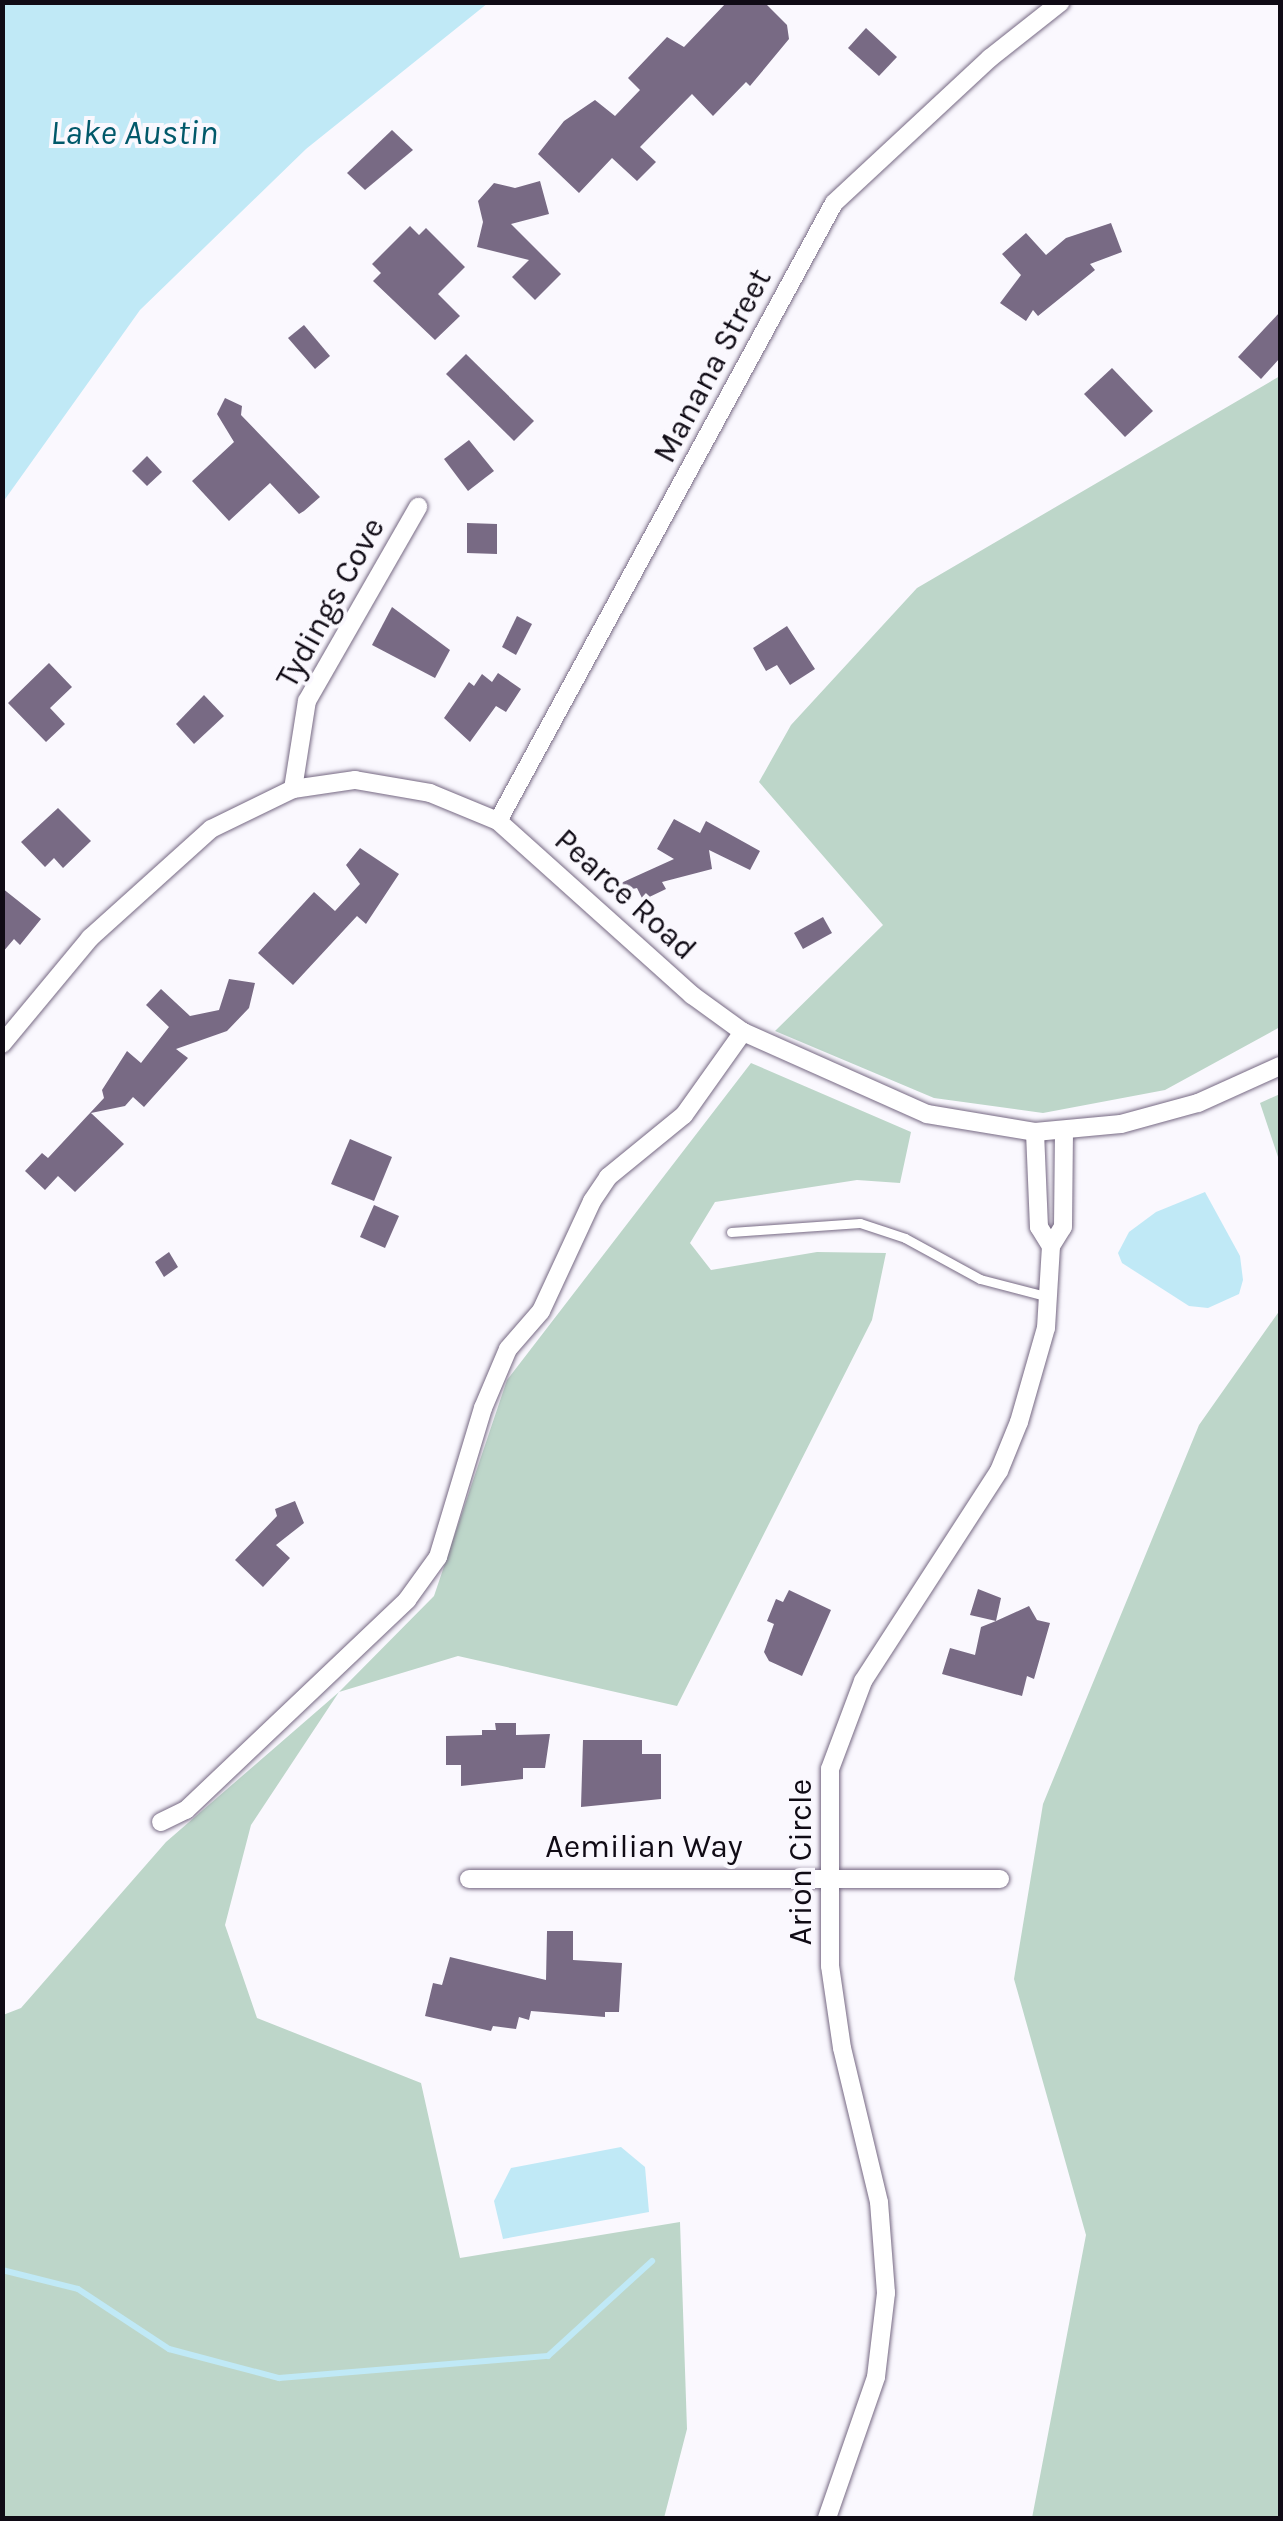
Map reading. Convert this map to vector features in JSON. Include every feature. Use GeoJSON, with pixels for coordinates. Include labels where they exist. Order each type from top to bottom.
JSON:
{"type":"FeatureCollection","features":[{"type":"Feature","properties":{"kind":"street","name":"Manana Street"},"geometry":{"type":"LineString","coordinates":[[498,821],[834,203],[990,58],[1061,2]]}},
{"type":"Feature","properties":{"kind":"street","name":"Tydings Cove"},"geometry":{"type":"LineString","coordinates":[[292,789],[307,701],[418,507]]}},
{"type":"Feature","properties":{"kind":"street","name":"Pearce Road"},"geometry":{"type":"LineString","coordinates":[[2,1044],[90,938],[211,829],[292,789],[355,780],[430,793],[498,821],[743,1032],[927,1114],[1036,1132],[1064,1131],[1198,1102],[1280,1066]]}},
{"type":"Feature","properties":{"kind":"street"},"geometry":{"type":"LineString","coordinates":[[161,1822],[186,1810],[407,1600],[438,1557],[483,1408],[508,1349],[541,1311],[592,1200],[608,1177],[684,1115],[743,1032]]}},
{"type":"Feature","properties":{"kind":"street","name":"Arion Circle"},"geometry":{"type":"LineString","coordinates":[[827,2518],[876,2377],[886,2293],[878,2202],[836,2012],[829,1876],[830,1768],[844,1722],[863,1681],[999,1471],[1034,1381],[1049,1297],[1051,1246],[1062,1227],[1064,1131]]}},
{"type":"Feature","properties":{"kind":"street","name":"Arion Circle"},"geometry":{"type":"LineString","coordinates":[[1036,1132],[1038,1228],[1051,1246]]}},
{"type":"Feature","properties":{"kind":"street","name":"Aemilian Way"},"geometry":{"type":"LineString","coordinates":[[469,1878],[1000,1879]]}},
{"type":"Feature","properties":{"kind":"lane"},"geometry":{"type":"LineString","coordinates":[[1038,1203],[1063,1204]]}},
{"type":"Feature","properties":{"kind":"lane"},"geometry":{"type":"LineString","coordinates":[[731,1232],[860,1222],[905,1238],[980,1280],[1049,1297]]}},
{"type":"Feature","properties":{"kind":"green space"},"geometry":{"type":"Polygon","coordinates":[[[1280,376],[1280,1027],[1165,1090],[1043,1113],[934,1098],[775,1031],[883,925],[759,782],[791,725],[917,588],[1280,376]]]}},
{"type":"Feature","properties":{"kind":"green space"},"geometry":{"type":"Polygon","coordinates":[[[751,1063],[911,1132],[900,1183],[857,1180],[715,1202],[690,1243],[711,1270],[817,1252],[886,1253],[872,1320],[677,1706],[458,1656],[339,1692],[434,1596],[507,1380],[751,1063]]]}},
{"type":"Feature","properties":{"kind":"green space"},"geometry":{"type":"Polygon","coordinates":[[[1280,1094],[1280,1163],[1260,1103],[1280,1094]]]}},
{"type":"Feature","properties":{"kind":"green space"},"geometry":{"type":"Polygon","coordinates":[[[1280,1310],[1280,2518],[1032,2518],[1086,2235],[1014,1979],[1043,1804],[1199,1425],[1280,1310]]]}},
{"type":"Feature","properties":{"kind":"green space"},"geometry":{"type":"Polygon","coordinates":[[[339,1692],[251,1825],[225,1925],[257,2018],[421,2083],[460,2258],[680,2222],[687,2429],[664,2518],[3,2518],[3,2015],[21,2008],[166,1842],[339,1692]]]}},
{"type":"Feature","properties":{"kind":"water","name":"Lake Austin"},"geometry":{"type":"Polygon","coordinates":[[[3,2],[488,3],[306,149],[140,310],[3,502],[3,2]]]}},
{"type":"Feature","properties":{"kind":"water"},"geometry":{"type":"Polygon","coordinates":[[[1205,1192],[1240,1256],[1243,1280],[1239,1294],[1208,1308],[1189,1306],[1122,1263],[1118,1253],[1129,1232],[1156,1212],[1205,1192]]]}},
{"type":"Feature","properties":{"kind":"water"},"geometry":{"type":"Polygon","coordinates":[[[621,2147],[645,2167],[649,2212],[503,2239],[494,2201],[511,2168],[621,2147]]]}},
{"type":"Feature","properties":{"kind":"building"},"geometry":{"type":"Polygon","coordinates":[[[727,2],[764,2],[787,25],[789,39],[750,86],[746,82],[713,116],[692,94],[640,147],[656,162],[637,181],[612,158],[579,193],[538,154],[564,121],[595,100],[615,116],[640,90],[628,78],[667,37],[684,47],[727,2]]]}},
{"type":"Feature","properties":{"kind":"building"},"geometry":{"type":"Polygon","coordinates":[[[866,28],[897,57],[879,76],[848,48],[866,28]]]}},
{"type":"Feature","properties":{"kind":"building"},"geometry":{"type":"Polygon","coordinates":[[[392,130],[413,150],[365,190],[347,173],[392,130]]]}},
{"type":"Feature","properties":{"kind":"building"},"geometry":{"type":"Polygon","coordinates":[[[540,181],[549,214],[511,224],[561,274],[535,300],[512,277],[529,260],[477,247],[483,222],[478,201],[494,183],[515,188],[540,181]]]}},
{"type":"Feature","properties":{"kind":"building"},"geometry":{"type":"Polygon","coordinates":[[[1111,223],[1122,252],[1090,264],[1095,270],[1038,316],[1033,310],[1026,321],[1000,303],[1021,275],[1002,254],[1026,233],[1046,255],[1066,238],[1111,223]]]}},
{"type":"Feature","properties":{"kind":"building"},"geometry":{"type":"Polygon","coordinates":[[[410,226],[419,235],[426,228],[465,267],[438,294],[460,316],[435,340],[373,281],[381,273],[372,264],[410,226]]]}},
{"type":"Feature","properties":{"kind":"building"},"geometry":{"type":"Polygon","coordinates":[[[1280,312],[1280,358],[1261,379],[1238,357],[1280,312]]]}},
{"type":"Feature","properties":{"kind":"building"},"geometry":{"type":"Polygon","coordinates":[[[304,325],[330,356],[315,369],[288,338],[304,325]]]}},
{"type":"Feature","properties":{"kind":"building"},"geometry":{"type":"Polygon","coordinates":[[[466,354],[534,421],[514,441],[446,374],[466,354]]]}},
{"type":"Feature","properties":{"kind":"building"},"geometry":{"type":"Polygon","coordinates":[[[1112,368],[1153,411],[1125,437],[1084,394],[1112,368]]]}},
{"type":"Feature","properties":{"kind":"building"},"geometry":{"type":"Polygon","coordinates":[[[225,398],[242,406],[241,415],[320,497],[304,511],[299,514],[270,483],[229,521],[192,481],[234,442],[217,414],[225,398]]]}},
{"type":"Feature","properties":{"kind":"building"},"geometry":{"type":"Polygon","coordinates":[[[469,440],[494,471],[468,491],[444,459],[469,440]]]}},
{"type":"Feature","properties":{"kind":"building"},"geometry":{"type":"Polygon","coordinates":[[[147,456],[162,472],[147,486],[132,471],[147,456]]]}},
{"type":"Feature","properties":{"kind":"building"},"geometry":{"type":"Polygon","coordinates":[[[467,523],[497,524],[497,554],[467,553],[467,523]]]}},
{"type":"Feature","properties":{"kind":"building"},"geometry":{"type":"Polygon","coordinates":[[[392,607],[450,650],[435,678],[372,645],[392,607]]]}},
{"type":"Feature","properties":{"kind":"building"},"geometry":{"type":"Polygon","coordinates":[[[517,616],[532,624],[516,655],[502,647],[517,616]]]}},
{"type":"Feature","properties":{"kind":"building"},"geometry":{"type":"Polygon","coordinates":[[[787,626],[815,669],[790,685],[777,665],[766,671],[753,648],[787,626]]]}},
{"type":"Feature","properties":{"kind":"building"},"geometry":{"type":"Polygon","coordinates":[[[49,663],[72,687],[50,708],[65,724],[46,742],[8,703],[49,663]]]}},
{"type":"Feature","properties":{"kind":"building"},"geometry":{"type":"Polygon","coordinates":[[[498,673],[521,689],[506,712],[496,706],[470,742],[444,718],[469,682],[474,686],[482,674],[492,682],[498,673]]]}},
{"type":"Feature","properties":{"kind":"building"},"geometry":{"type":"Polygon","coordinates":[[[204,695],[224,716],[194,744],[176,724],[204,695]]]}},
{"type":"Feature","properties":{"kind":"building"},"geometry":{"type":"Polygon","coordinates":[[[58,808],[91,841],[63,868],[54,858],[45,867],[21,842],[58,808]]]}},
{"type":"Feature","properties":{"kind":"building"},"geometry":{"type":"Polygon","coordinates":[[[674,819],[700,833],[706,821],[760,851],[750,870],[709,850],[712,869],[662,882],[666,889],[643,900],[637,888],[624,891],[621,883],[674,859],[657,849],[674,819]]]}},
{"type":"Feature","properties":{"kind":"building"},"geometry":{"type":"Polygon","coordinates":[[[360,848],[399,874],[366,924],[357,916],[293,985],[258,953],[314,892],[335,911],[360,884],[346,865],[360,848]]]}},
{"type":"Feature","properties":{"kind":"building"},"geometry":{"type":"Polygon","coordinates":[[[2,888],[41,919],[20,945],[14,939],[2,953],[2,888]]]}},
{"type":"Feature","properties":{"kind":"building"},"geometry":{"type":"Polygon","coordinates":[[[823,917],[832,933],[803,949],[794,933],[823,917]]]}},
{"type":"Feature","properties":{"kind":"building"},"geometry":{"type":"Polygon","coordinates":[[[229,979],[255,983],[249,1008],[227,1031],[176,1049],[188,1058],[144,1107],[133,1097],[125,1106],[91,1113],[124,1144],[75,1192],[58,1176],[45,1190],[25,1171],[42,1153],[48,1158],[104,1098],[102,1090],[127,1051],[141,1063],[169,1027],[146,1005],[161,989],[190,1016],[219,1010],[229,979]]]}},
{"type":"Feature","properties":{"kind":"building"},"geometry":{"type":"Polygon","coordinates":[[[350,1139],[392,1157],[374,1201],[331,1184],[350,1139]]]}},
{"type":"Feature","properties":{"kind":"building"},"geometry":{"type":"Polygon","coordinates":[[[374,1205],[399,1216],[385,1248],[360,1237],[374,1205]]]}},
{"type":"Feature","properties":{"kind":"building"},"geometry":{"type":"Polygon","coordinates":[[[169,1252],[178,1267],[164,1277],[155,1262],[169,1252]]]}},
{"type":"Feature","properties":{"kind":"building"},"geometry":{"type":"Polygon","coordinates":[[[295,1501],[304,1523],[276,1545],[290,1558],[263,1587],[235,1560],[277,1516],[275,1509],[295,1501]]]}},
{"type":"Feature","properties":{"kind":"building"},"geometry":{"type":"Polygon","coordinates":[[[978,1589],[1001,1598],[996,1621],[970,1615],[978,1589]]]}},
{"type":"Feature","properties":{"kind":"building"},"geometry":{"type":"Polygon","coordinates":[[[789,1590],[831,1610],[802,1676],[769,1661],[764,1652],[774,1624],[767,1621],[776,1599],[783,1602],[789,1590]]]}},
{"type":"Feature","properties":{"kind":"building"},"geometry":{"type":"Polygon","coordinates":[[[1029,1606],[1037,1620],[1050,1623],[1034,1679],[1027,1676],[1022,1696],[942,1674],[950,1648],[975,1655],[981,1627],[1029,1606]]]}},
{"type":"Feature","properties":{"kind":"building"},"geometry":{"type":"Polygon","coordinates":[[[495,1723],[516,1723],[516,1735],[550,1734],[545,1768],[523,1768],[523,1779],[461,1786],[461,1765],[446,1765],[446,1736],[482,1735],[482,1730],[496,1730],[495,1723]]]}},
{"type":"Feature","properties":{"kind":"building"},"geometry":{"type":"Polygon","coordinates":[[[583,1740],[642,1740],[642,1754],[661,1754],[661,1799],[581,1807],[583,1740]]]}},
{"type":"Feature","properties":{"kind":"building"},"geometry":{"type":"Polygon","coordinates":[[[547,1931],[573,1931],[573,1960],[622,1963],[619,2012],[605,2012],[605,2017],[531,2011],[529,2020],[519,2017],[516,2029],[493,2026],[491,2031],[425,2016],[433,1983],[442,1985],[450,1957],[546,1980],[547,1931]]]}},
{"type":"Feature","properties":{"kind":"waterway"},"geometry":{"type":"LineString","coordinates":[[2,2270],[78,2289],[169,2349],[279,2378],[548,2356],[652,2261]]}}]}
